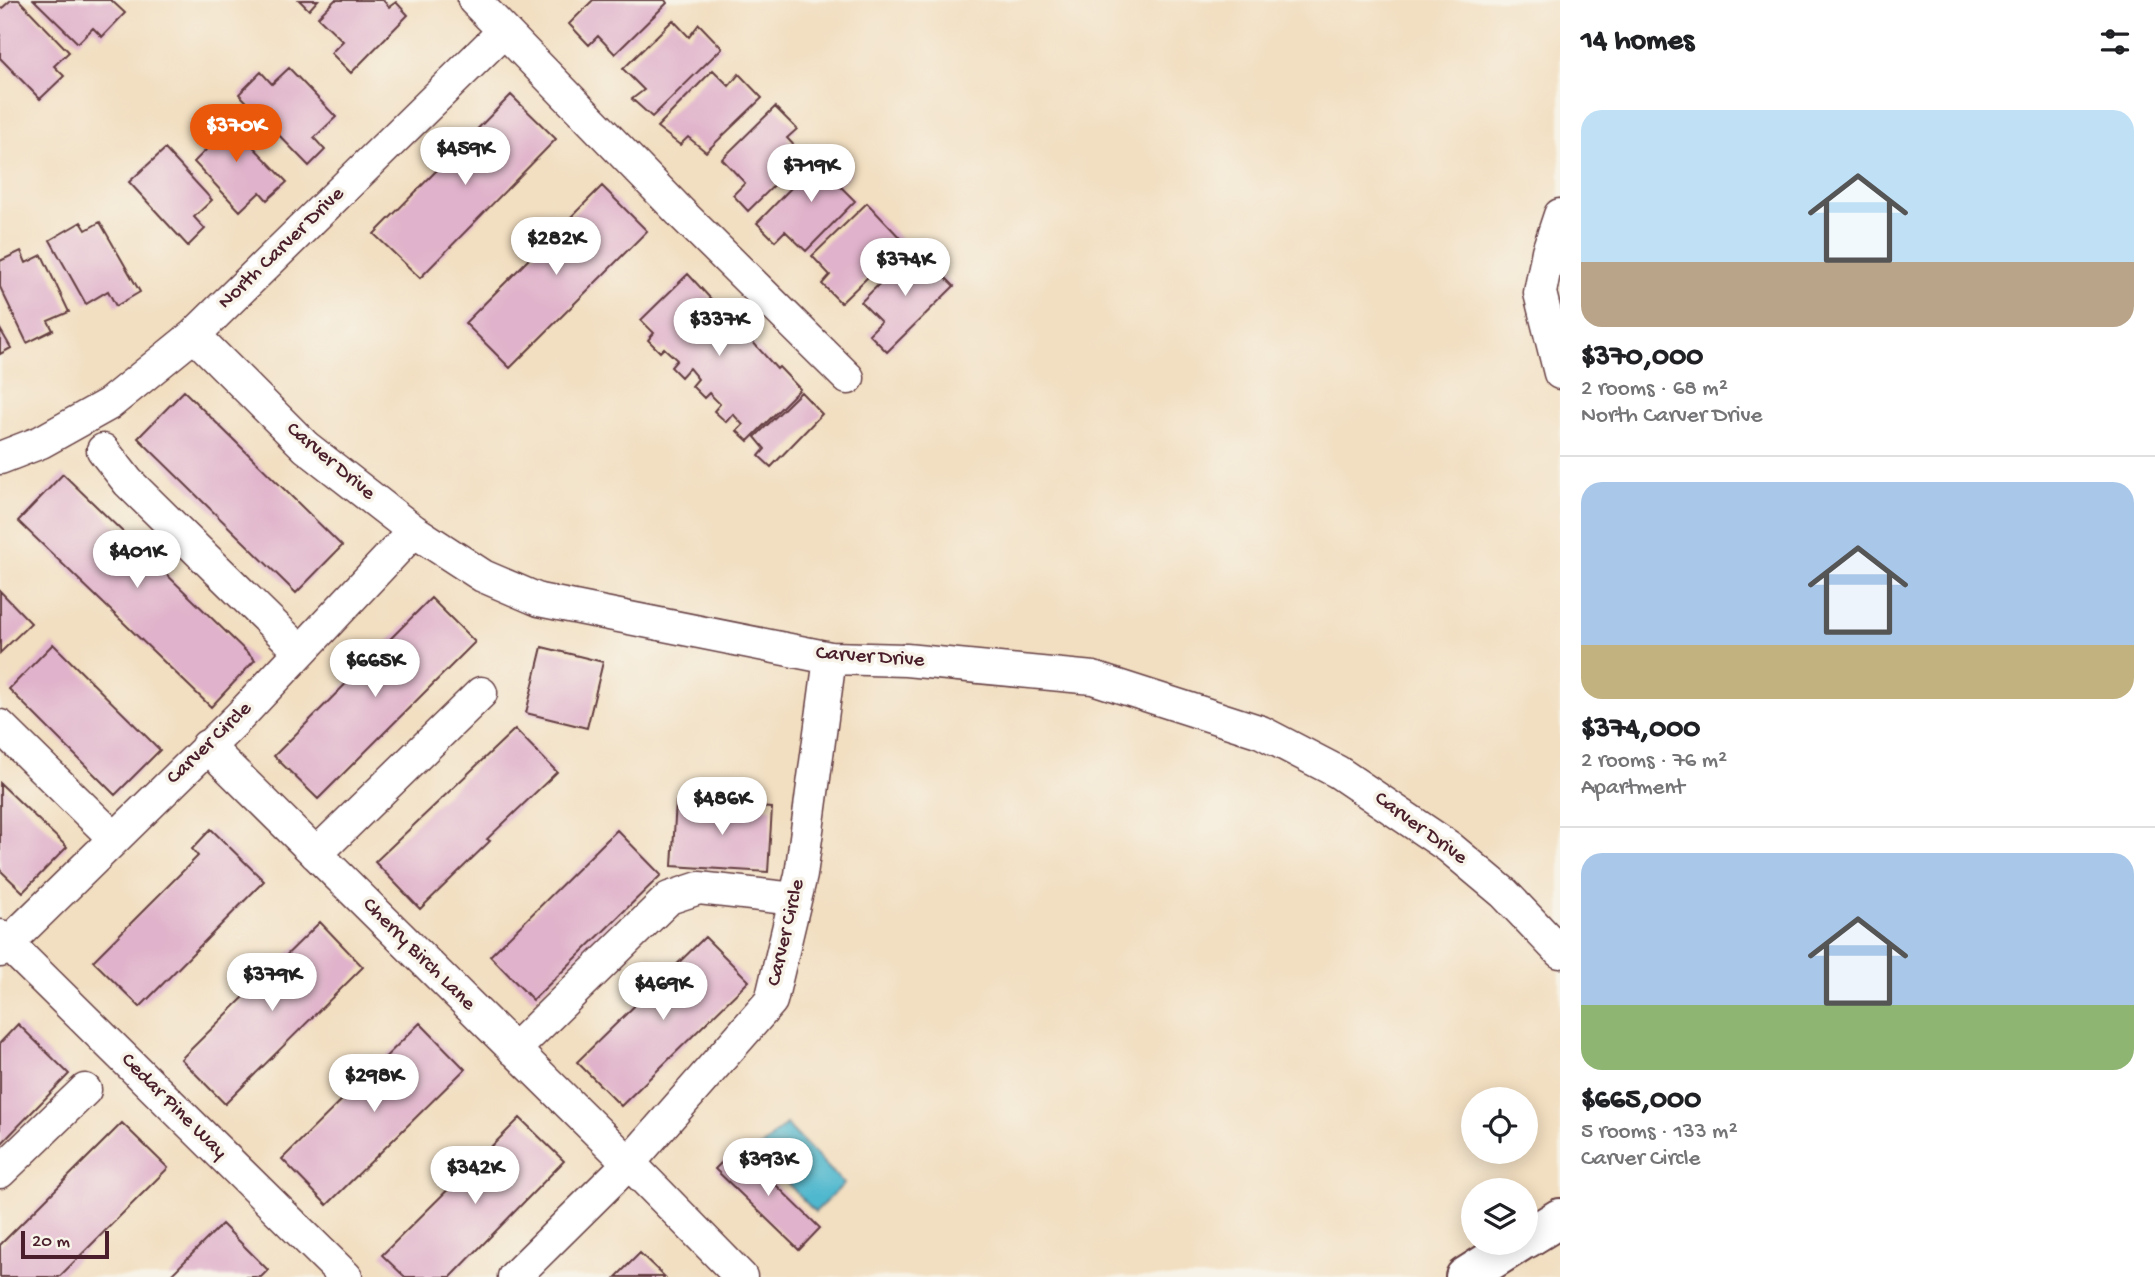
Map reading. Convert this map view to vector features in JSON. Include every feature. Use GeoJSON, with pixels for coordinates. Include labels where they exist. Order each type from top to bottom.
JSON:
{"type":"FeatureCollection","features":[{"type":"Feature","properties":{"kind":"highway"},"geometry":{"type":"LineString","coordinates":[[1538,1232],[1560,1218]]}},
{"type":"Feature","properties":{"kind":"highway"},"geometry":{"type":"LineString","coordinates":[[1465,1277],[1500,1255]]}},
{"type":"Feature","properties":{"kind":"street"},"geometry":{"type":"LineString","coordinates":[[474,0],[683,215],[848,378]]}},
{"type":"Feature","properties":{"kind":"street","name":"North Carver Drive"},"geometry":{"type":"LineString","coordinates":[[0,458],[41,442],[109,404],[194,335],[504,31]]}},
{"type":"Feature","properties":{"kind":"street"},"geometry":{"type":"LineString","coordinates":[[1560,215],[1548,251],[1541,293],[1560,373]]}},
{"type":"Feature","properties":{"kind":"street","name":"Carver Drive"},"geometry":{"type":"LineString","coordinates":[[194,335],[306,447],[414,531],[482,576],[539,600],[830,658],[906,660],[1094,677],[1261,732],[1338,772],[1449,846],[1504,893],[1560,952]]}},
{"type":"Feature","properties":{"kind":"street"},"geometry":{"type":"LineString","coordinates":[[103,450],[128,482],[300,652]]}},
{"type":"Feature","properties":{"kind":"street","name":"Carver Circle"},"geometry":{"type":"LineString","coordinates":[[2,944],[240,716],[414,531]]}},
{"type":"Feature","properties":{"kind":"street","name":"Carver Circle"},"geometry":{"type":"LineString","coordinates":[[527,1273],[629,1163],[771,1001],[801,875],[830,658]]}},
{"type":"Feature","properties":{"kind":"street"},"geometry":{"type":"LineString","coordinates":[[316,854],[481,693]]}},
{"type":"Feature","properties":{"kind":"street"},"geometry":{"type":"LineString","coordinates":[[0,726],[114,838]]}},
{"type":"Feature","properties":{"kind":"street","name":"Cherry Birch Lane"},"geometry":{"type":"LineString","coordinates":[[207,746],[741,1277]]}},
{"type":"Feature","properties":{"kind":"street"},"geometry":{"type":"LineString","coordinates":[[514,1050],[669,898],[699,888],[795,899]]}},
{"type":"Feature","properties":{"kind":"street","name":"Cedar Pine Way"},"geometry":{"type":"LineString","coordinates":[[2,944],[346,1277]]}},
{"type":"Feature","properties":{"kind":"street"},"geometry":{"type":"LineString","coordinates":[[0,1172],[85,1090]]}},
{"type":"Feature","properties":{"kind":"water"},"geometry":{"type":"Polygon","coordinates":[[[786,1124],[844,1184],[815,1212],[757,1151],[786,1124]]]}},
{"type":"Feature","properties":{"kind":"building"},"geometry":{"type":"Polygon","coordinates":[[[11,0],[19,0],[69,52],[54,66],[64,76],[40,99],[0,58],[0,10],[11,0]]]}},
{"type":"Feature","properties":{"kind":"building"},"geometry":{"type":"Polygon","coordinates":[[[34,0],[111,0],[125,13],[102,37],[93,28],[78,43],[34,0]]]}},
{"type":"Feature","properties":{"kind":"building"},"geometry":{"type":"Polygon","coordinates":[[[299,0],[318,0],[309,10],[299,0]]]}},
{"type":"Feature","properties":{"kind":"building"},"geometry":{"type":"Polygon","coordinates":[[[335,0],[383,0],[389,7],[396,2],[408,15],[351,73],[331,53],[343,41],[318,17],[335,0]]]}},
{"type":"Feature","properties":{"kind":"building"},"geometry":{"type":"Polygon","coordinates":[[[593,0],[665,0],[667,3],[615,54],[598,36],[589,45],[569,24],[593,0]]]}},
{"type":"Feature","properties":{"kind":"building"},"geometry":{"type":"Polygon","coordinates":[[[673,20],[689,37],[699,24],[722,48],[652,117],[632,99],[644,90],[623,69],[673,20]]]}},
{"type":"Feature","properties":{"kind":"building"},"geometry":{"type":"Polygon","coordinates":[[[289,68],[336,117],[314,138],[325,150],[309,166],[239,94],[261,72],[272,84],[289,68]]]}},
{"type":"Feature","properties":{"kind":"building"},"geometry":{"type":"Polygon","coordinates":[[[713,70],[729,86],[739,74],[762,98],[706,152],[688,137],[680,145],[657,127],[713,70]]]}},
{"type":"Feature","properties":{"kind":"building"},"geometry":{"type":"Polygon","coordinates":[[[511,95],[556,139],[420,278],[374,234],[511,95]]]}},
{"type":"Feature","properties":{"kind":"building"},"geometry":{"type":"Polygon","coordinates":[[[775,107],[797,129],[787,138],[804,156],[748,211],[733,195],[745,183],[722,159],[775,107]]]}},
{"type":"Feature","properties":{"kind":"building"},"geometry":{"type":"Polygon","coordinates":[[[220,112],[287,182],[267,200],[260,192],[240,211],[194,162],[208,148],[195,134],[220,112]]]}},
{"type":"Feature","properties":{"kind":"building"},"geometry":{"type":"Polygon","coordinates":[[[165,149],[212,200],[194,217],[205,229],[188,246],[129,182],[165,149]]]}},
{"type":"Feature","properties":{"kind":"building"},"geometry":{"type":"Polygon","coordinates":[[[828,150],[851,173],[839,185],[855,201],[806,251],[785,231],[775,241],[757,223],[828,150]]]}},
{"type":"Feature","properties":{"kind":"building"},"geometry":{"type":"Polygon","coordinates":[[[602,186],[647,231],[510,368],[465,323],[602,186]]]}},
{"type":"Feature","properties":{"kind":"building"},"geometry":{"type":"Polygon","coordinates":[[[867,203],[904,242],[841,303],[822,284],[830,275],[812,256],[867,203]]]}},
{"type":"Feature","properties":{"kind":"building"},"geometry":{"type":"Polygon","coordinates":[[[81,222],[86,230],[100,222],[140,292],[116,306],[108,291],[86,304],[50,240],[81,222]]]}},
{"type":"Feature","properties":{"kind":"building"},"geometry":{"type":"Polygon","coordinates":[[[916,248],[954,286],[887,352],[869,334],[881,322],[861,302],[916,248]]]}},
{"type":"Feature","properties":{"kind":"building"},"geometry":{"type":"Polygon","coordinates":[[[21,251],[26,263],[42,255],[69,312],[48,321],[53,330],[27,343],[0,287],[0,261],[21,251]]]}},
{"type":"Feature","properties":{"kind":"building"},"geometry":{"type":"Polygon","coordinates":[[[688,274],[711,299],[683,328],[712,301],[730,323],[734,321],[777,369],[779,367],[800,389],[748,441],[737,431],[743,425],[733,414],[726,422],[714,411],[720,404],[709,393],[704,398],[692,386],[698,379],[689,368],[681,377],[671,367],[677,360],[664,348],[660,352],[648,340],[654,333],[641,320],[688,274]]]}},
{"type":"Feature","properties":{"kind":"building"},"geometry":{"type":"Polygon","coordinates":[[[0,329],[11,348],[0,354],[0,329]]]}},
{"type":"Feature","properties":{"kind":"building"},"geometry":{"type":"Polygon","coordinates":[[[184,391],[342,546],[296,593],[138,438],[184,391]]]}},
{"type":"Feature","properties":{"kind":"building"},"geometry":{"type":"Polygon","coordinates":[[[801,392],[822,414],[771,467],[759,456],[765,449],[755,437],[801,392]]]}},
{"type":"Feature","properties":{"kind":"building"},"geometry":{"type":"Polygon","coordinates":[[[63,474],[255,660],[211,707],[18,521],[63,474]]]}},
{"type":"Feature","properties":{"kind":"building"},"geometry":{"type":"Polygon","coordinates":[[[0,591],[31,623],[0,653],[0,591]]]}},
{"type":"Feature","properties":{"kind":"building"},"geometry":{"type":"Polygon","coordinates":[[[431,598],[475,642],[318,799],[274,756],[431,598]]]}},
{"type":"Feature","properties":{"kind":"building"},"geometry":{"type":"Polygon","coordinates":[[[53,644],[160,750],[115,795],[9,689],[53,644]]]}},
{"type":"Feature","properties":{"kind":"building"},"geometry":{"type":"Polygon","coordinates":[[[542,647],[603,662],[587,728],[526,713],[542,647]]]}},
{"type":"Feature","properties":{"kind":"building"},"geometry":{"type":"Polygon","coordinates":[[[515,729],[557,772],[487,839],[490,841],[420,909],[375,862],[515,729]]]}},
{"type":"Feature","properties":{"kind":"building"},"geometry":{"type":"Polygon","coordinates":[[[0,783],[67,847],[23,892],[0,870],[0,783]]]}},
{"type":"Feature","properties":{"kind":"building"},"geometry":{"type":"Polygon","coordinates":[[[676,802],[772,808],[768,872],[672,866],[676,802]]]}},
{"type":"Feature","properties":{"kind":"building"},"geometry":{"type":"Polygon","coordinates":[[[211,829],[264,881],[140,1007],[93,961],[198,856],[192,849],[211,829]]]}},
{"type":"Feature","properties":{"kind":"building"},"geometry":{"type":"Polygon","coordinates":[[[617,830],[661,875],[533,1000],[490,956],[617,830]]]}},
{"type":"Feature","properties":{"kind":"building"},"geometry":{"type":"Polygon","coordinates":[[[320,922],[363,967],[225,1104],[181,1059],[320,922]]]}},
{"type":"Feature","properties":{"kind":"building"},"geometry":{"type":"Polygon","coordinates":[[[705,937],[749,981],[621,1106],[577,1062],[705,937]]]}},
{"type":"Feature","properties":{"kind":"building"},"geometry":{"type":"Polygon","coordinates":[[[420,1023],[465,1069],[327,1205],[282,1159],[420,1023]]]}},
{"type":"Feature","properties":{"kind":"building"},"geometry":{"type":"Polygon","coordinates":[[[18,1024],[69,1074],[0,1145],[0,1043],[18,1024]]]}},
{"type":"Feature","properties":{"kind":"building"},"geometry":{"type":"Polygon","coordinates":[[[520,1118],[564,1161],[451,1277],[405,1277],[382,1255],[520,1118]]]}},
{"type":"Feature","properties":{"kind":"building"},"geometry":{"type":"Polygon","coordinates":[[[122,1123],[168,1168],[59,1277],[0,1277],[0,1245],[122,1123]]]}},
{"type":"Feature","properties":{"kind":"building"},"geometry":{"type":"Polygon","coordinates":[[[737,1147],[820,1228],[799,1250],[715,1169],[737,1147]]]}},
{"type":"Feature","properties":{"kind":"building"},"geometry":{"type":"Polygon","coordinates":[[[222,1224],[268,1270],[261,1277],[169,1277],[222,1224]]]}},
{"type":"Feature","properties":{"kind":"building"},"geometry":{"type":"Polygon","coordinates":[[[640,1253],[665,1277],[616,1277],[640,1253]]]}}]}
